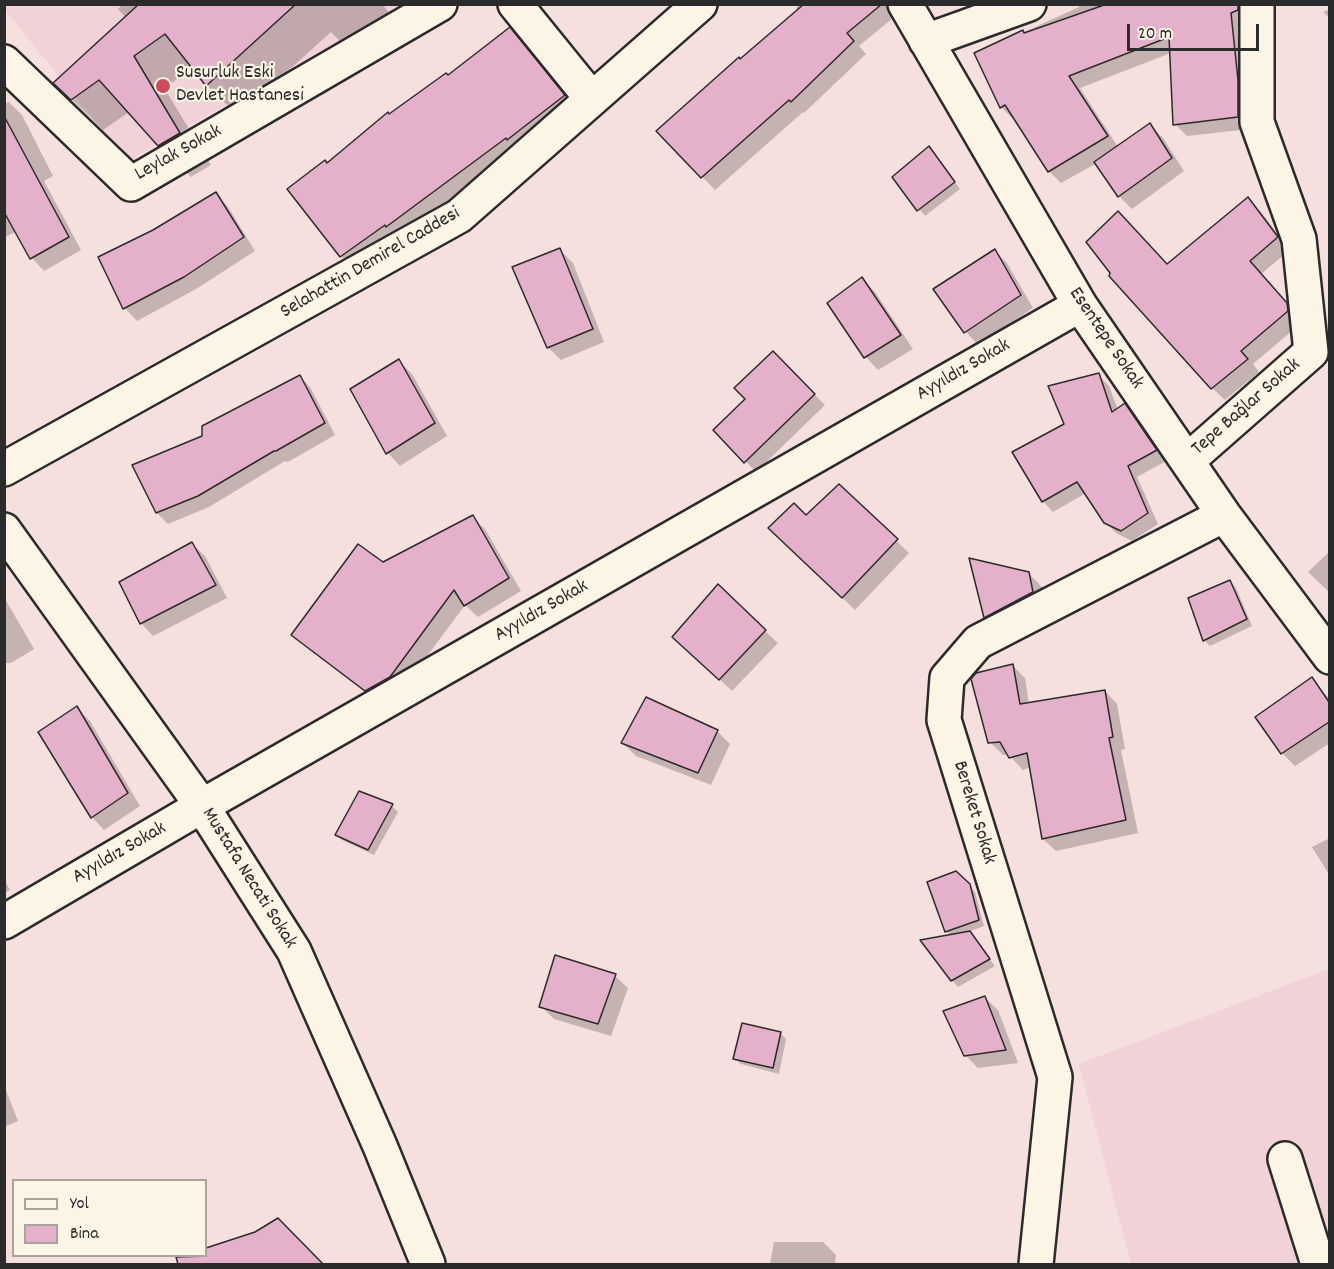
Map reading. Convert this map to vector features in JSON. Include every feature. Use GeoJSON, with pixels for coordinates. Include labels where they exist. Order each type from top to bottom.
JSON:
{"type":"FeatureCollection","features":[{"type":"Feature","properties":{"kind":"street","name":"Leylak Sokak"},"geometry":{"type":"LineString","coordinates":[[4,62],[130,184],[440,4]]}},
{"type":"Feature","properties":{"kind":"street"},"geometry":{"type":"LineString","coordinates":[[515,4],[592,99]]}},
{"type":"Feature","properties":{"kind":"street","name":"Selahattin Demirel Caddesi"},"geometry":{"type":"LineString","coordinates":[[4,469],[459,216],[700,4]]}},
{"type":"Feature","properties":{"kind":"street","name":"Esentepe Sokak"},"geometry":{"type":"LineString","coordinates":[[905,4],[1080,304],[1224,515],[1329,657]]}},
{"type":"Feature","properties":{"kind":"street"},"geometry":{"type":"LineString","coordinates":[[926,41],[1029,4]]}},
{"type":"Feature","properties":{"kind":"street","name":"Tepe Bağlar Sokak"},"geometry":{"type":"LineString","coordinates":[[1187,461],[1311,352],[1299,239],[1257,122],[1257,4]]}},
{"type":"Feature","properties":{"kind":"street","name":"Ayyıldız Sokak"},"geometry":{"type":"LineString","coordinates":[[4,922],[202,806],[1080,304]]}},
{"type":"Feature","properties":{"kind":"street","name":"Bereket Sokak"},"geometry":{"type":"LineString","coordinates":[[1036,1264],[1055,1077],[944,720],[947,678],[978,642],[1224,515]]}},
{"type":"Feature","properties":{"kind":"street","name":"Mustafa Necati Sokak"},"geometry":{"type":"LineString","coordinates":[[4,530],[202,806],[294,951],[380,1146],[428,1264]]}},
{"type":"Feature","properties":{"kind":"street"},"geometry":{"type":"LineString","coordinates":[[1285,1159],[1318,1264]]}},
{"type":"Feature","properties":{"kind":"shaded area","name":"Susurluk Eski Devlet Hastanesi"},"geometry":{"type":"Polygon","coordinates":[[[4,5],[400,5],[128,161],[5,10],[4,5]]]}},
{"type":"Feature","properties":{"kind":"shaded area"},"geometry":{"type":"Polygon","coordinates":[[[1329,969],[1329,1264],[1131,1264],[1079,1064],[1329,969]]]}},
{"type":"Feature","properties":{"kind":"building"},"geometry":{"type":"Polygon","coordinates":[[[139,4],[296,4],[206,86],[165,34],[134,56],[180,133],[158,146],[99,80],[71,100],[53,83],[139,4]]]}},
{"type":"Feature","properties":{"kind":"building"},"geometry":{"type":"Polygon","coordinates":[[[804,4],[882,4],[847,33],[854,41],[791,102],[789,100],[701,178],[656,131],[739,57],[740,59],[804,4]]]}},
{"type":"Feature","properties":{"kind":"building"},"geometry":{"type":"Polygon","coordinates":[[[1107,4],[1238,4],[1238,10],[1231,13],[1238,80],[1238,117],[1173,125],[1169,37],[1069,76],[1108,136],[1048,172],[1005,105],[1000,108],[974,53],[1023,30],[1024,33],[1107,4]]]}},
{"type":"Feature","properties":{"kind":"building"},"geometry":{"type":"Polygon","coordinates":[[[510,27],[565,95],[507,140],[506,138],[386,227],[385,225],[340,257],[287,189],[325,160],[327,163],[388,112],[389,114],[446,73],[448,75],[510,27]]]}},
{"type":"Feature","properties":{"kind":"building"},"geometry":{"type":"Polygon","coordinates":[[[4,116],[69,237],[30,259],[4,212],[4,116]]]}},
{"type":"Feature","properties":{"kind":"building"},"geometry":{"type":"Polygon","coordinates":[[[1150,123],[1172,158],[1118,197],[1094,162],[1150,123]]]}},
{"type":"Feature","properties":{"kind":"building"},"geometry":{"type":"Polygon","coordinates":[[[929,146],[955,182],[917,211],[892,177],[929,146]]]}},
{"type":"Feature","properties":{"kind":"building"},"geometry":{"type":"Polygon","coordinates":[[[216,192],[244,237],[184,277],[123,309],[98,257],[153,230],[216,192]]]}},
{"type":"Feature","properties":{"kind":"building"},"geometry":{"type":"Polygon","coordinates":[[[1248,197],[1278,237],[1250,261],[1287,303],[1288,311],[1241,351],[1248,359],[1211,389],[1109,276],[1110,273],[1086,242],[1118,211],[1167,264],[1248,197]]]}},
{"type":"Feature","properties":{"kind":"building"},"geometry":{"type":"Polygon","coordinates":[[[560,248],[593,329],[547,348],[512,267],[560,248]]]}},
{"type":"Feature","properties":{"kind":"building"},"geometry":{"type":"Polygon","coordinates":[[[995,249],[1021,295],[964,333],[933,289],[995,249]]]}},
{"type":"Feature","properties":{"kind":"building"},"geometry":{"type":"Polygon","coordinates":[[[862,277],[901,335],[864,358],[827,303],[862,277]]]}},
{"type":"Feature","properties":{"kind":"building"},"geometry":{"type":"Polygon","coordinates":[[[773,351],[815,394],[744,463],[713,430],[745,399],[734,388],[773,351]]]}},
{"type":"Feature","properties":{"kind":"building"},"geometry":{"type":"Polygon","coordinates":[[[399,359],[435,423],[386,454],[350,389],[399,359]]]}},
{"type":"Feature","properties":{"kind":"building"},"geometry":{"type":"Polygon","coordinates":[[[1099,373],[1112,412],[1125,403],[1157,450],[1128,466],[1148,513],[1121,531],[1104,523],[1077,482],[1042,502],[1012,452],[1064,424],[1048,386],[1099,373]]]}},
{"type":"Feature","properties":{"kind":"building"},"geometry":{"type":"Polygon","coordinates":[[[300,375],[325,423],[198,496],[156,513],[132,465],[202,436],[202,426],[300,375]]]}},
{"type":"Feature","properties":{"kind":"building"},"geometry":{"type":"Polygon","coordinates":[[[839,484],[898,539],[842,598],[768,528],[794,503],[806,515],[839,484]]]}},
{"type":"Feature","properties":{"kind":"building"},"geometry":{"type":"Polygon","coordinates":[[[473,515],[509,578],[464,606],[454,590],[390,677],[365,691],[291,635],[358,544],[383,562],[473,515]]]}},
{"type":"Feature","properties":{"kind":"building"},"geometry":{"type":"Polygon","coordinates":[[[192,542],[216,585],[140,624],[119,582],[192,542]]]}},
{"type":"Feature","properties":{"kind":"building"},"geometry":{"type":"Polygon","coordinates":[[[969,558],[1029,572],[1033,592],[984,618],[969,558]]]}},
{"type":"Feature","properties":{"kind":"building"},"geometry":{"type":"Polygon","coordinates":[[[1230,580],[1247,619],[1203,641],[1188,598],[1230,580]]]}},
{"type":"Feature","properties":{"kind":"building"},"geometry":{"type":"Polygon","coordinates":[[[718,584],[766,630],[719,680],[672,637],[718,584]]]}},
{"type":"Feature","properties":{"kind":"building"},"geometry":{"type":"Polygon","coordinates":[[[1013,664],[1020,704],[1105,690],[1113,737],[1109,738],[1126,820],[1042,839],[1027,753],[1009,758],[1000,742],[988,743],[971,679],[976,673],[1013,664]]]}},
{"type":"Feature","properties":{"kind":"building"},"geometry":{"type":"Polygon","coordinates":[[[1312,677],[1329,702],[1329,722],[1281,754],[1255,717],[1312,677]]]}},
{"type":"Feature","properties":{"kind":"building"},"geometry":{"type":"Polygon","coordinates":[[[646,697],[718,730],[698,773],[621,743],[646,697]]]}},
{"type":"Feature","properties":{"kind":"building"},"geometry":{"type":"Polygon","coordinates":[[[77,706],[128,793],[91,818],[38,732],[77,706]]]}},
{"type":"Feature","properties":{"kind":"building"},"geometry":{"type":"Polygon","coordinates":[[[359,791],[393,804],[368,850],[335,835],[359,791]]]}},
{"type":"Feature","properties":{"kind":"building"},"geometry":{"type":"Polygon","coordinates":[[[956,871],[970,884],[979,920],[945,932],[927,882],[956,871]]]}},
{"type":"Feature","properties":{"kind":"building"},"geometry":{"type":"Polygon","coordinates":[[[970,931],[990,959],[951,981],[920,940],[970,931]]]}},
{"type":"Feature","properties":{"kind":"building"},"geometry":{"type":"Polygon","coordinates":[[[555,955],[616,974],[598,1024],[539,1007],[555,955]]]}},
{"type":"Feature","properties":{"kind":"building"},"geometry":{"type":"Polygon","coordinates":[[[985,996],[1006,1050],[964,1056],[943,1011],[985,996]]]}},
{"type":"Feature","properties":{"kind":"building"},"geometry":{"type":"Polygon","coordinates":[[[742,1023],[781,1032],[773,1068],[733,1059],[742,1023]]]}},
{"type":"Feature","properties":{"kind":"building"},"geometry":{"type":"Polygon","coordinates":[[[278,1218],[323,1264],[178,1264],[176,1257],[207,1257],[207,1248],[255,1232],[278,1218]]]}},
{"type":"Feature","properties":{"kind":"place","name":"Susurluk Eski Devlet Hastanesi"},"geometry":{"type":"Point","coordinates":[163,86]}}]}
